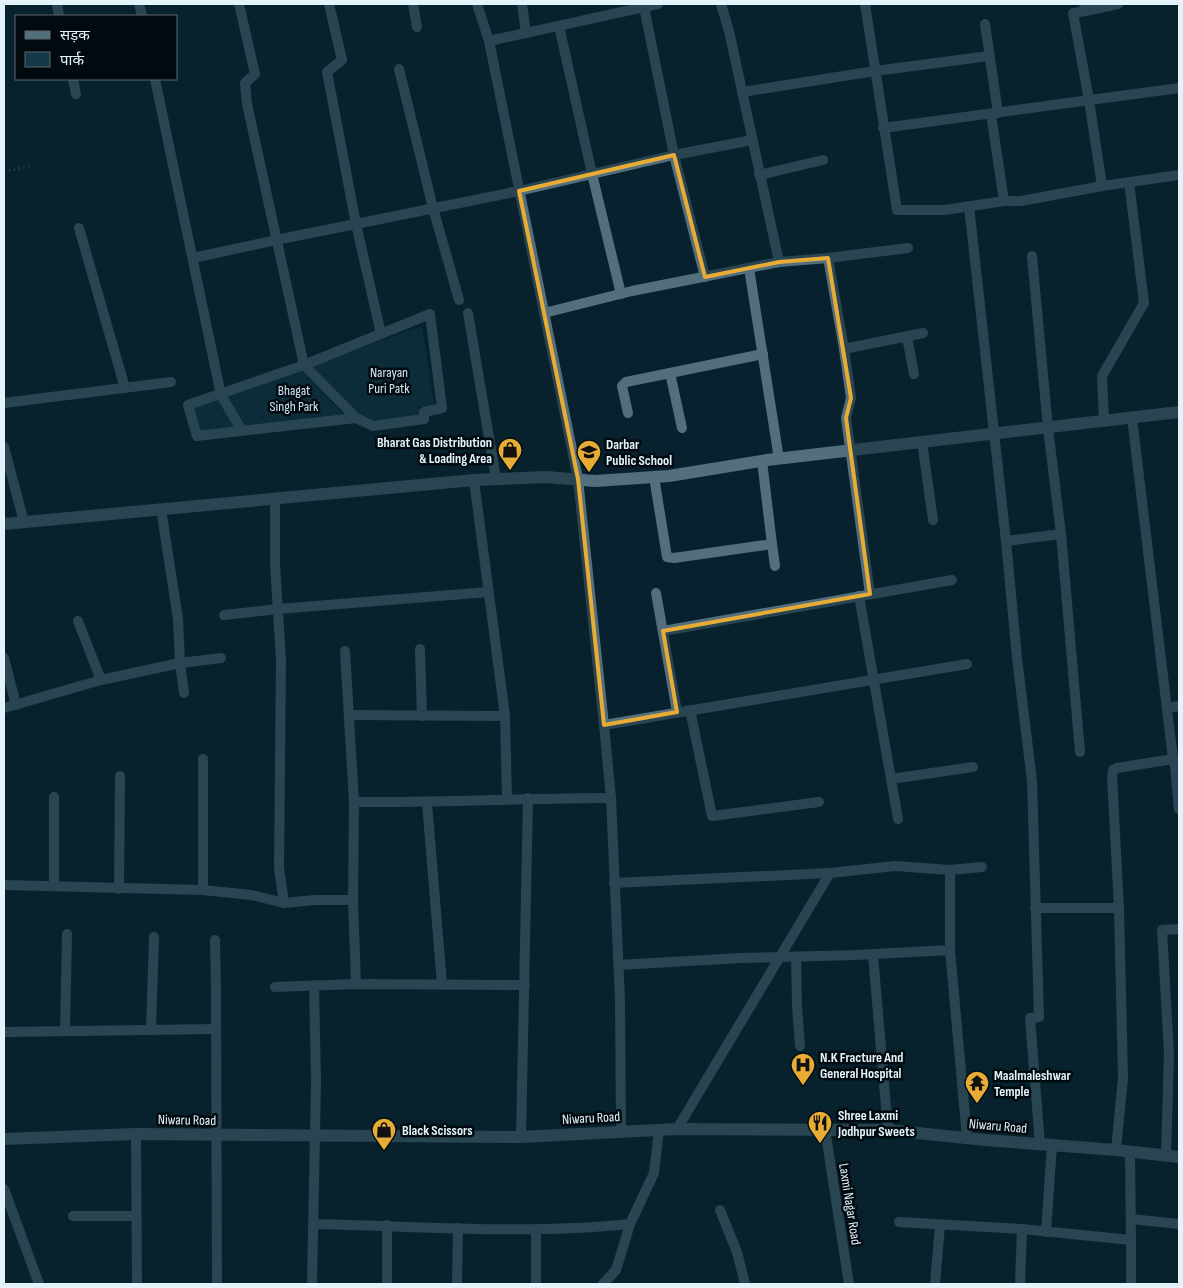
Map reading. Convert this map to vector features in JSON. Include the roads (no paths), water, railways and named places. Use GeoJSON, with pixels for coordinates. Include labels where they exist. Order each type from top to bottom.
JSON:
{"type":"FeatureCollection","features":[{"type":"Feature","properties":{"kind":"street"},"geometry":{"type":"LineString","coordinates":[[239,4],[255,74],[245,82],[247,104],[304,365],[356,418],[373,426],[424,419],[424,412],[442,408],[430,314],[304,365],[188,405],[197,436],[356,418]]}},
{"type":"Feature","properties":{"kind":"street"},"geometry":{"type":"LineString","coordinates":[[330,4],[342,60],[327,72],[356,224],[381,334]]}},
{"type":"Feature","properties":{"kind":"street"},"geometry":{"type":"LineString","coordinates":[[413,4],[417,27]]}},
{"type":"Feature","properties":{"kind":"street"},"geometry":{"type":"LineString","coordinates":[[477,4],[489,41],[578,479],[610,798],[618,965],[621,1131]]}},
{"type":"Feature","properties":{"kind":"street"},"geometry":{"type":"LineString","coordinates":[[522,4],[526,33]]}},
{"type":"Feature","properties":{"kind":"street"},"geometry":{"type":"LineString","coordinates":[[489,41],[559,26],[612,9],[658,4]]}},
{"type":"Feature","properties":{"kind":"street"},"geometry":{"type":"LineString","coordinates":[[721,4],[742,92],[778,262]]}},
{"type":"Feature","properties":{"kind":"street"},"geometry":{"type":"LineString","coordinates":[[865,4],[897,210],[945,210],[1004,201],[1021,201],[1179,174]]}},
{"type":"Feature","properties":{"kind":"street"},"geometry":{"type":"LineString","coordinates":[[1102,186],[1073,13],[1085,7],[1118,4]]}},
{"type":"Feature","properties":{"kind":"street"},"geometry":{"type":"LineString","coordinates":[[644,7],[674,155],[705,276]]}},
{"type":"Feature","properties":{"kind":"street"},"geometry":{"type":"LineString","coordinates":[[985,24],[1004,201]]}},
{"type":"Feature","properties":{"kind":"street"},"geometry":{"type":"LineString","coordinates":[[559,26],[621,294]]}},
{"type":"Feature","properties":{"kind":"street"},"geometry":{"type":"LineString","coordinates":[[742,92],[875,71],[989,56]]}},
{"type":"Feature","properties":{"kind":"street"},"geometry":{"type":"LineString","coordinates":[[399,69],[433,208],[459,300]]}},
{"type":"Feature","properties":{"kind":"street"},"geometry":{"type":"LineString","coordinates":[[73,80],[76,94]]}},
{"type":"Feature","properties":{"kind":"street"},"geometry":{"type":"LineString","coordinates":[[155,80],[221,395],[242,431]]}},
{"type":"Feature","properties":{"kind":"street"},"geometry":{"type":"LineString","coordinates":[[883,128],[1179,88]]}},
{"type":"Feature","properties":{"kind":"street"},"geometry":{"type":"LineString","coordinates":[[193,258],[519,191],[674,155],[752,140]]}},
{"type":"Feature","properties":{"kind":"street"},"geometry":{"type":"LineString","coordinates":[[759,175],[823,160]]}},
{"type":"Feature","properties":{"kind":"street"},"geometry":{"type":"LineString","coordinates":[[1104,421],[1102,376],[1144,302],[1129,182]]}},
{"type":"Feature","properties":{"kind":"street"},"geometry":{"type":"LineString","coordinates":[[969,206],[1017,658],[1032,781],[1038,1017],[1030,1018],[1046,1145],[1046,1232]]}},
{"type":"Feature","properties":{"kind":"street"},"geometry":{"type":"LineString","coordinates":[[79,228],[125,388]]}},
{"type":"Feature","properties":{"kind":"street"},"geometry":{"type":"LineString","coordinates":[[544,313],[621,294],[778,262],[908,248]]}},
{"type":"Feature","properties":{"kind":"street"},"geometry":{"type":"LineString","coordinates":[[1032,256],[1048,428],[1061,534],[1080,752]]}},
{"type":"Feature","properties":{"kind":"street"},"geometry":{"type":"LineString","coordinates":[[828,258],[851,398],[846,418],[849,450],[870,594]]}},
{"type":"Feature","properties":{"kind":"street"},"geometry":{"type":"LineString","coordinates":[[749,268],[779,459]]}},
{"type":"Feature","properties":{"kind":"street"},"geometry":{"type":"LineString","coordinates":[[468,313],[496,479]]}},
{"type":"Feature","properties":{"kind":"street"},"geometry":{"type":"LineString","coordinates":[[844,349],[923,333]]}},
{"type":"Feature","properties":{"kind":"street"},"geometry":{"type":"LineString","coordinates":[[908,337],[914,374]]}},
{"type":"Feature","properties":{"kind":"street"},"geometry":{"type":"LineString","coordinates":[[628,413],[622,386],[624,383],[763,354]]}},
{"type":"Feature","properties":{"kind":"street"},"geometry":{"type":"LineString","coordinates":[[670,373],[682,428]]}},
{"type":"Feature","properties":{"kind":"street"},"geometry":{"type":"LineString","coordinates":[[4,403],[171,382]]}},
{"type":"Feature","properties":{"kind":"street"},"geometry":{"type":"LineString","coordinates":[[4,524],[474,480],[546,477],[595,481],[654,477],[849,450],[1048,428],[1179,411]]}},
{"type":"Feature","properties":{"kind":"street"},"geometry":{"type":"LineString","coordinates":[[1132,418],[1179,809]]}},
{"type":"Feature","properties":{"kind":"street"},"geometry":{"type":"LineString","coordinates":[[922,442],[933,520]]}},
{"type":"Feature","properties":{"kind":"street"},"geometry":{"type":"LineString","coordinates":[[4,447],[24,522]]}},
{"type":"Feature","properties":{"kind":"street"},"geometry":{"type":"LineString","coordinates":[[762,461],[775,566]]}},
{"type":"Feature","properties":{"kind":"street"},"geometry":{"type":"LineString","coordinates":[[654,477],[667,558],[772,544]]}},
{"type":"Feature","properties":{"kind":"street"},"geometry":{"type":"LineString","coordinates":[[474,480],[505,716],[507,799]]}},
{"type":"Feature","properties":{"kind":"street"},"geometry":{"type":"LineString","coordinates":[[275,498],[275,563],[281,660],[279,868],[284,903]]}},
{"type":"Feature","properties":{"kind":"street"},"geometry":{"type":"LineString","coordinates":[[161,509],[178,619],[180,663],[184,693]]}},
{"type":"Feature","properties":{"kind":"street"},"geometry":{"type":"LineString","coordinates":[[1006,541],[1061,534]]}},
{"type":"Feature","properties":{"kind":"street"},"geometry":{"type":"LineString","coordinates":[[664,631],[952,580]]}},
{"type":"Feature","properties":{"kind":"street"},"geometry":{"type":"LineString","coordinates":[[224,615],[488,592]]}},
{"type":"Feature","properties":{"kind":"street"},"geometry":{"type":"LineString","coordinates":[[656,594],[677,712]]}},
{"type":"Feature","properties":{"kind":"street"},"geometry":{"type":"LineString","coordinates":[[859,596],[898,819]]}},
{"type":"Feature","properties":{"kind":"street"},"geometry":{"type":"LineString","coordinates":[[78,621],[101,680]]}},
{"type":"Feature","properties":{"kind":"street"},"geometry":{"type":"LineString","coordinates":[[420,648],[422,716]]}},
{"type":"Feature","properties":{"kind":"street"},"geometry":{"type":"LineString","coordinates":[[345,651],[354,802],[356,984]]}},
{"type":"Feature","properties":{"kind":"street"},"geometry":{"type":"LineString","coordinates":[[4,658],[16,705]]}},
{"type":"Feature","properties":{"kind":"street"},"geometry":{"type":"LineString","coordinates":[[4,708],[101,680],[180,663],[221,658]]}},
{"type":"Feature","properties":{"kind":"street"},"geometry":{"type":"LineString","coordinates":[[604,725],[967,664]]}},
{"type":"Feature","properties":{"kind":"street"},"geometry":{"type":"LineString","coordinates":[[1166,708],[1179,706]]}},
{"type":"Feature","properties":{"kind":"street"},"geometry":{"type":"LineString","coordinates":[[690,710],[712,816],[819,802]]}},
{"type":"Feature","properties":{"kind":"street"},"geometry":{"type":"LineString","coordinates":[[350,715],[505,716]]}},
{"type":"Feature","properties":{"kind":"street"},"geometry":{"type":"LineString","coordinates":[[203,759],[203,890]]}},
{"type":"Feature","properties":{"kind":"street"},"geometry":{"type":"LineString","coordinates":[[1116,1150],[1123,1078],[1119,908],[1113,770],[1173,759]]}},
{"type":"Feature","properties":{"kind":"street"},"geometry":{"type":"LineString","coordinates":[[891,779],[973,767]]}},
{"type":"Feature","properties":{"kind":"street"},"geometry":{"type":"LineString","coordinates":[[119,889],[120,776]]}},
{"type":"Feature","properties":{"kind":"street"},"geometry":{"type":"LineString","coordinates":[[54,797],[54,886]]}},
{"type":"Feature","properties":{"kind":"street"},"geometry":{"type":"LineString","coordinates":[[354,802],[427,803],[528,798],[610,798]]}},
{"type":"Feature","properties":{"kind":"street"},"geometry":{"type":"LineString","coordinates":[[521,1137],[528,798]]}},
{"type":"Feature","properties":{"kind":"street"},"geometry":{"type":"LineString","coordinates":[[427,803],[442,984]]}},
{"type":"Feature","properties":{"kind":"street"},"geometry":{"type":"LineString","coordinates":[[614,883],[830,874],[895,866],[950,870],[982,867]]}},
{"type":"Feature","properties":{"kind":"street"},"geometry":{"type":"LineString","coordinates":[[950,870],[950,950],[967,1138]]}},
{"type":"Feature","properties":{"kind":"street"},"geometry":{"type":"LineString","coordinates":[[677,1129],[830,874]]}},
{"type":"Feature","properties":{"kind":"street"},"geometry":{"type":"LineString","coordinates":[[4,885],[203,890],[251,895],[284,903],[315,900],[354,900]]}},
{"type":"Feature","properties":{"kind":"street"},"geometry":{"type":"LineString","coordinates":[[1036,908],[1119,908]]}},
{"type":"Feature","properties":{"kind":"street"},"geometry":{"type":"LineString","coordinates":[[1166,1156],[1169,1054],[1162,930],[1179,929]]}},
{"type":"Feature","properties":{"kind":"street"},"geometry":{"type":"LineString","coordinates":[[65,1031],[64,979],[67,934]]}},
{"type":"Feature","properties":{"kind":"street"},"geometry":{"type":"LineString","coordinates":[[151,1030],[154,936]]}},
{"type":"Feature","properties":{"kind":"street"},"geometry":{"type":"LineString","coordinates":[[215,940],[218,1284]]}},
{"type":"Feature","properties":{"kind":"street"},"geometry":{"type":"LineString","coordinates":[[618,965],[950,950]]}},
{"type":"Feature","properties":{"kind":"street"},"geometry":{"type":"LineString","coordinates":[[873,954],[888,1130]]}},
{"type":"Feature","properties":{"kind":"street"},"geometry":{"type":"LineString","coordinates":[[796,957],[796,1006],[800,1046]]}},
{"type":"Feature","properties":{"kind":"street"},"geometry":{"type":"LineString","coordinates":[[275,987],[356,984],[524,985]]}},
{"type":"Feature","properties":{"kind":"street"},"geometry":{"type":"LineString","coordinates":[[312,1284],[316,1081],[314,985]]}},
{"type":"Feature","properties":{"kind":"street"},"geometry":{"type":"LineString","coordinates":[[4,1032],[216,1029]]}},
{"type":"Feature","properties":{"kind":"street","name":"Niwaru Road"},"geometry":{"type":"LineString","coordinates":[[4,1139],[136,1134],[521,1137],[677,1129],[824,1129],[888,1130],[1179,1157]]}},
{"type":"Feature","properties":{"kind":"street","name":"Laxmi Nagar Road"},"geometry":{"type":"LineString","coordinates":[[824,1129],[848,1284]]}},
{"type":"Feature","properties":{"kind":"street"},"geometry":{"type":"LineString","coordinates":[[603,1284],[616,1270],[630,1224],[654,1173],[659,1130]]}},
{"type":"Feature","properties":{"kind":"street"},"geometry":{"type":"LineString","coordinates":[[136,1134],[137,1284]]}},
{"type":"Feature","properties":{"kind":"street"},"geometry":{"type":"LineString","coordinates":[[1130,1152],[1131,1284]]}},
{"type":"Feature","properties":{"kind":"street"},"geometry":{"type":"LineString","coordinates":[[4,1189],[8,1216],[40,1284]]}},
{"type":"Feature","properties":{"kind":"street"},"geometry":{"type":"LineString","coordinates":[[720,1210],[737,1252],[745,1284]]}},
{"type":"Feature","properties":{"kind":"street"},"geometry":{"type":"LineString","coordinates":[[73,1216],[136,1216]]}},
{"type":"Feature","properties":{"kind":"street"},"geometry":{"type":"LineString","coordinates":[[1131,1220],[1179,1224]]}},
{"type":"Feature","properties":{"kind":"street"},"geometry":{"type":"LineString","coordinates":[[899,1222],[1022,1229],[1131,1240]]}},
{"type":"Feature","properties":{"kind":"street"},"geometry":{"type":"LineString","coordinates":[[313,1224],[536,1229],[597,1228],[630,1224]]}},
{"type":"Feature","properties":{"kind":"street"},"geometry":{"type":"LineString","coordinates":[[387,1225],[387,1284]]}},
{"type":"Feature","properties":{"kind":"street"},"geometry":{"type":"LineString","coordinates":[[935,1284],[940,1225]]}},
{"type":"Feature","properties":{"kind":"street"},"geometry":{"type":"LineString","coordinates":[[457,1284],[458,1228]]}},
{"type":"Feature","properties":{"kind":"street"},"geometry":{"type":"LineString","coordinates":[[536,1229],[536,1284]]}},
{"type":"Feature","properties":{"kind":"street"},"geometry":{"type":"LineString","coordinates":[[1020,1284],[1022,1229]]}},
{"type":"Feature","properties":{"kind":"place","name":"Bharat Gas Distribution & Loading Area"},"geometry":{"type":"Point","coordinates":[510,471]}},
{"type":"Feature","properties":{"kind":"place","name":"Darbar Public School"},"geometry":{"type":"Point","coordinates":[589,473]}},
{"type":"Feature","properties":{"kind":"place","name":"N.K Fracture And General Hospital"},"geometry":{"type":"Point","coordinates":[803,1086]}},
{"type":"Feature","properties":{"kind":"place","name":"Maalmaleshwar Temple"},"geometry":{"type":"Point","coordinates":[977,1104]}},
{"type":"Feature","properties":{"kind":"place","name":"Shree Laxmi Jodhpur Sweets"},"geometry":{"type":"Point","coordinates":[820,1144]}},
{"type":"Feature","properties":{"kind":"place","name":"Black Scissors"},"geometry":{"type":"Point","coordinates":[384,1151]}},
{"type":"Feature","properties":{"kind":"park label","name":"Narayan Puri Patk"},"geometry":{"type":"Point","coordinates":[389,380]}},
{"type":"Feature","properties":{"kind":"park label","name":"Bhagat Singh Park"},"geometry":{"type":"Point","coordinates":[294,398]}}]}
